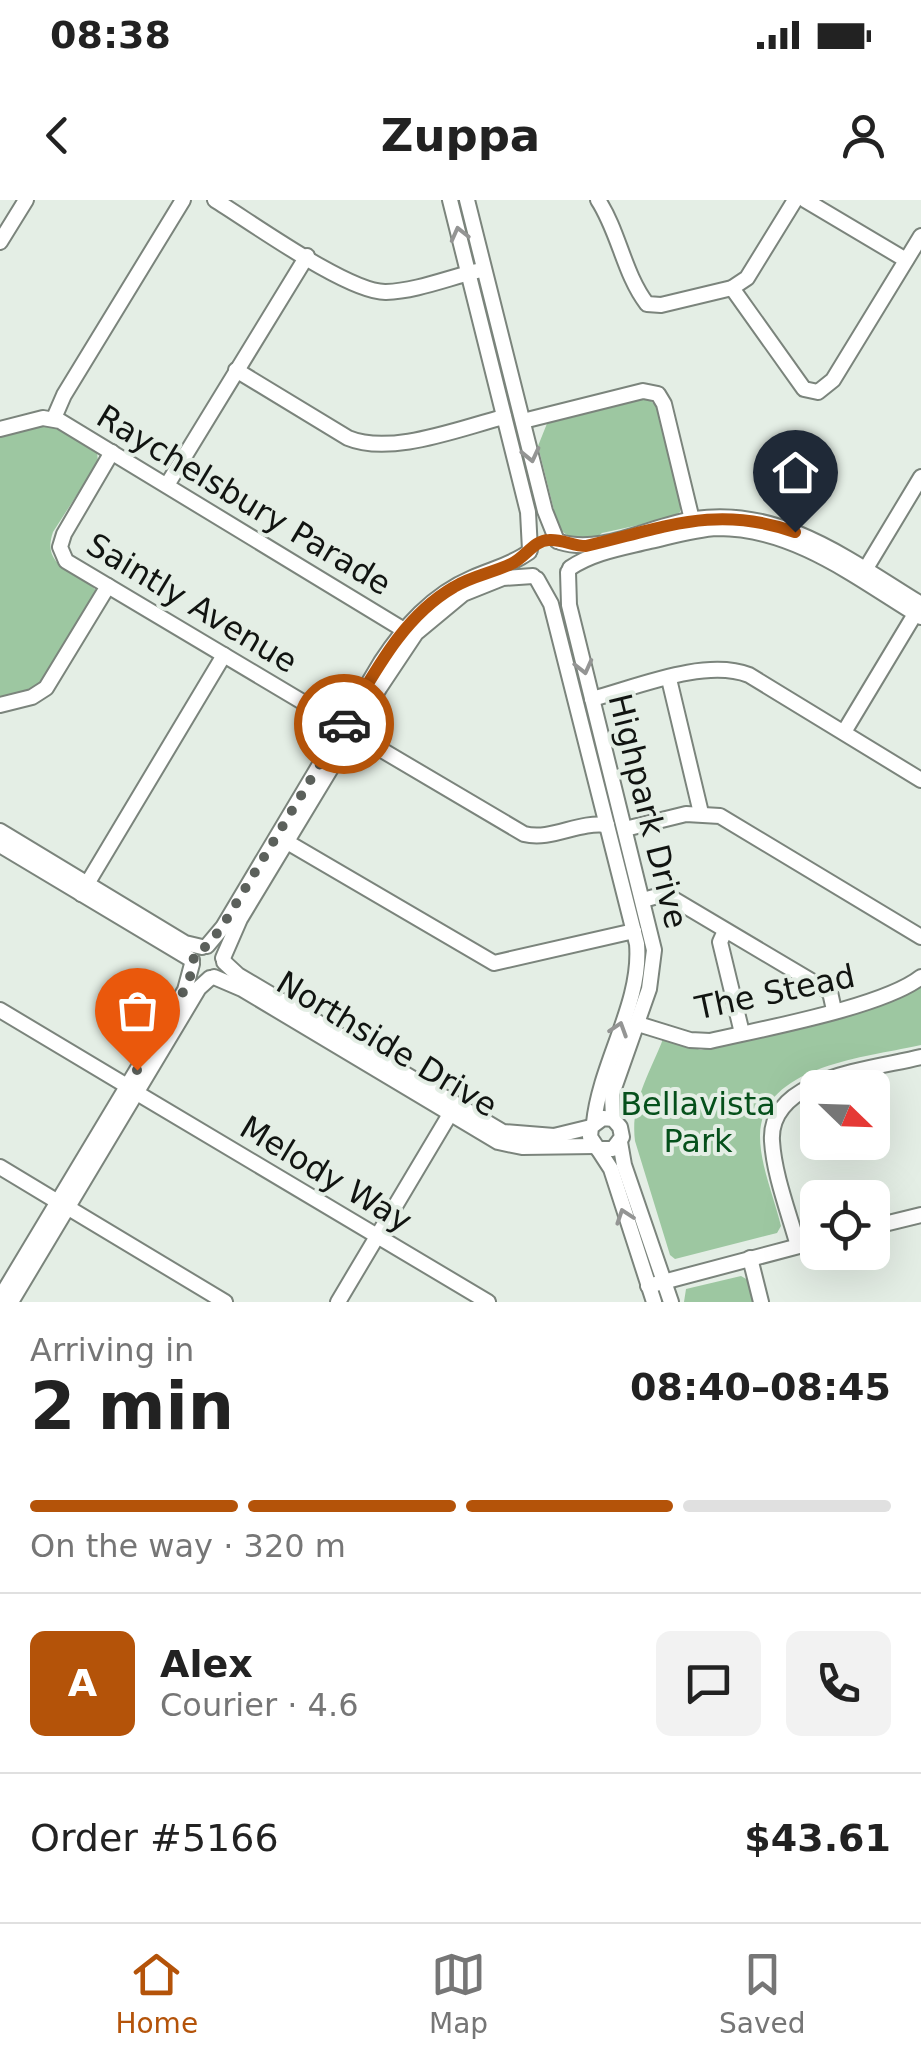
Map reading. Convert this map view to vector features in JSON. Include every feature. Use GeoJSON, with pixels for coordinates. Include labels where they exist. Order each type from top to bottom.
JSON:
{"type":"FeatureCollection","features":[{"type":"Feature","properties":{"kind":"street"},"geometry":{"type":"LineString","coordinates":[[0,242],[26,200]]}},
{"type":"Feature","properties":{"kind":"street"},"geometry":{"type":"LineString","coordinates":[[0,429],[54,418],[64,395],[183,200]]}},
{"type":"Feature","properties":{"kind":"street"},"geometry":{"type":"LineString","coordinates":[[215,200],[357,286],[380,292],[484,270]]}},
{"type":"Feature","properties":{"kind":"street"},"geometry":{"type":"LineString","coordinates":[[450,200],[530,521],[528,565],[535,578]]}},
{"type":"Feature","properties":{"kind":"street"},"geometry":{"type":"LineString","coordinates":[[467,200],[546,516],[558,542],[569,553],[569,570]]}},
{"type":"Feature","properties":{"kind":"street"},"geometry":{"type":"LineString","coordinates":[[598,200],[638,292],[647,304],[661,305],[732,288],[747,278],[794,200]]}},
{"type":"Feature","properties":{"kind":"street"},"geometry":{"type":"LineString","coordinates":[[805,200],[906,260]]}},
{"type":"Feature","properties":{"kind":"street"},"geometry":{"type":"LineString","coordinates":[[732,288],[804,389],[818,392],[833,380],[921,236]]}},
{"type":"Feature","properties":{"kind":"street"},"geometry":{"type":"LineString","coordinates":[[167,486],[307,256]]}},
{"type":"Feature","properties":{"kind":"street"},"geometry":{"type":"LineString","coordinates":[[236,370],[365,445],[393,444],[504,417]]}},
{"type":"Feature","properties":{"kind":"street"},"geometry":{"type":"LineString","coordinates":[[523,421],[643,391],[658,394],[664,404],[694,525]]}},
{"type":"Feature","properties":{"kind":"street","name":"Raychelsbury Parade"},"geometry":{"type":"LineString","coordinates":[[54,418],[404,630]]}},
{"type":"Feature","properties":{"kind":"street","name":"Saintly Avenue"},"geometry":{"type":"LineString","coordinates":[[112,452],[66,529],[60,547],[66,561],[524,834],[540,836],[590,824],[607,825]]}},
{"type":"Feature","properties":{"kind":"street"},"geometry":{"type":"LineString","coordinates":[[862,575],[921,478]]}},
{"type":"Feature","properties":{"kind":"street"},"geometry":{"type":"LineString","coordinates":[[905,503],[921,513]]}},
{"type":"Feature","properties":{"kind":"street"},"geometry":{"type":"LineString","coordinates":[[348,730],[406,646],[438,612],[479,587],[510,576],[550,583],[588,557],[694,525]]}},
{"type":"Feature","properties":{"kind":"street"},"geometry":{"type":"LineString","coordinates":[[10,1302],[185,990],[192,962],[222,927],[282,839],[404,630],[452,588],[508,565],[539,542],[586,546],[694,525],[775,536],[862,575],[919,612],[844,732]]}},
{"type":"Feature","properties":{"kind":"street","name":"Highpark Drive"},"geometry":{"type":"LineString","coordinates":[[569,570],[569,605],[653,940],[654,962],[638,1024],[612,1094],[613,1120]]}},
{"type":"Feature","properties":{"kind":"street","name":"Highpark Drive"},"geometry":{"type":"LineString","coordinates":[[535,578],[552,604],[634,931],[638,966],[592,1125]]}},
{"type":"Feature","properties":{"kind":"street"},"geometry":{"type":"LineString","coordinates":[[0,704],[46,688],[108,586]]}},
{"type":"Feature","properties":{"kind":"street"},"geometry":{"type":"LineString","coordinates":[[84,889],[224,656]]}},
{"type":"Feature","properties":{"kind":"street"},"geometry":{"type":"LineString","coordinates":[[592,699],[710,669],[739,672],[921,780]]}},
{"type":"Feature","properties":{"kind":"street"},"geometry":{"type":"LineString","coordinates":[[669,679],[701,813]]}},
{"type":"Feature","properties":{"kind":"street"},"geometry":{"type":"LineString","coordinates":[[625,829],[701,813],[729,820],[921,937]]}},
{"type":"Feature","properties":{"kind":"street"},"geometry":{"type":"LineString","coordinates":[[0,831],[192,962],[198,974],[212,977]]}},
{"type":"Feature","properties":{"kind":"street"},"geometry":{"type":"LineString","coordinates":[[282,839],[494,964],[634,931]]}},
{"type":"Feature","properties":{"kind":"street"},"geometry":{"type":"LineString","coordinates":[[132,1089],[199,988],[220,972],[230,937],[282,839]]}},
{"type":"Feature","properties":{"kind":"street"},"geometry":{"type":"LineString","coordinates":[[0,845],[186,942],[217,949],[223,960]]}},
{"type":"Feature","properties":{"kind":"street"},"geometry":{"type":"LineString","coordinates":[[643,900],[665,894],[830,992],[834,1010]]}},
{"type":"Feature","properties":{"kind":"street"},"geometry":{"type":"LineString","coordinates":[[724,931],[720,942],[742,1033]]}},
{"type":"Feature","properties":{"kind":"street","name":"Northside Drive"},"geometry":{"type":"LineString","coordinates":[[223,960],[238,974],[506,1145],[596,1147]]}},
{"type":"Feature","properties":{"kind":"street","name":"Northside Drive"},"geometry":{"type":"LineString","coordinates":[[212,977],[492,1127],[513,1135],[567,1135],[592,1125]]}},
{"type":"Feature","properties":{"kind":"street","name":"The Stead"},"geometry":{"type":"LineString","coordinates":[[638,1024],[696,1042],[834,1010],[921,978]]}},
{"type":"Feature","properties":{"kind":"street","name":"Melody Way"},"geometry":{"type":"LineString","coordinates":[[0,1010],[488,1302]]}},
{"type":"Feature","properties":{"kind":"street"},"geometry":{"type":"LineString","coordinates":[[648,1286],[798,1246],[772,1141],[779,1110],[794,1094],[813,1084],[921,1057]]}},
{"type":"Feature","properties":{"kind":"street"},"geometry":{"type":"LineString","coordinates":[[338,1302],[453,1109]]}},
{"type":"Feature","properties":{"kind":"street"},"geometry":{"type":"LineString","coordinates":[[654,1302],[611,1169],[590,1137],[592,1125],[603,1118],[613,1120],[622,1132],[624,1166],[671,1302]]}},
{"type":"Feature","properties":{"kind":"street"},"geometry":{"type":"LineString","coordinates":[[596,1147],[613,1149],[620,1142]]}},
{"type":"Feature","properties":{"kind":"street"},"geometry":{"type":"LineString","coordinates":[[0,1167],[225,1302]]}},
{"type":"Feature","properties":{"kind":"street"},"geometry":{"type":"LineString","coordinates":[[0,1298],[63,1205]]}},
{"type":"Feature","properties":{"kind":"street"},"geometry":{"type":"LineString","coordinates":[[890,1223],[921,1215]]}},
{"type":"Feature","properties":{"kind":"street"},"geometry":{"type":"LineString","coordinates":[[750,1258],[761,1302]]}},
{"type":"Feature","properties":{"kind":"green space"},"geometry":{"type":"Polygon","coordinates":[[[647,397],[658,408],[682,500],[680,512],[671,518],[597,537],[569,536],[552,515],[538,446],[548,421],[647,397]]]}},
{"type":"Feature","properties":{"kind":"green space"},"geometry":{"type":"Polygon","coordinates":[[[53,424],[97,452],[98,462],[53,532],[50,544],[57,562],[99,593],[46,682],[34,693],[0,700],[0,435],[53,424]]]}},
{"type":"Feature","properties":{"kind":"green space","name":"Bellavista Park"},"geometry":{"type":"Polygon","coordinates":[[[921,986],[921,1045],[817,1070],[800,1070],[800,1078],[778,1094],[765,1112],[760,1136],[781,1226],[777,1233],[675,1259],[670,1255],[634,1127],[642,1088],[663,1039],[701,1050],[863,1010],[921,986]]]}},
{"type":"Feature","properties":{"kind":"green space"},"geometry":{"type":"Polygon","coordinates":[[[741,1276],[748,1280],[754,1302],[684,1302],[686,1289],[741,1276]]]}},
{"type":"Feature","properties":{"kind":"way so far"},"geometry":{"type":"LineString","coordinates":[[137,1070],[189,982],[195,952],[216,937],[344,724]]}},
{"type":"Feature","properties":{"kind":"route"},"geometry":{"type":"LineString","coordinates":[[344,724],[391,646],[418,614],[452,588],[515,562],[539,542],[551,540],[586,546],[693,519],[754,520],[795,532]]}}]}
